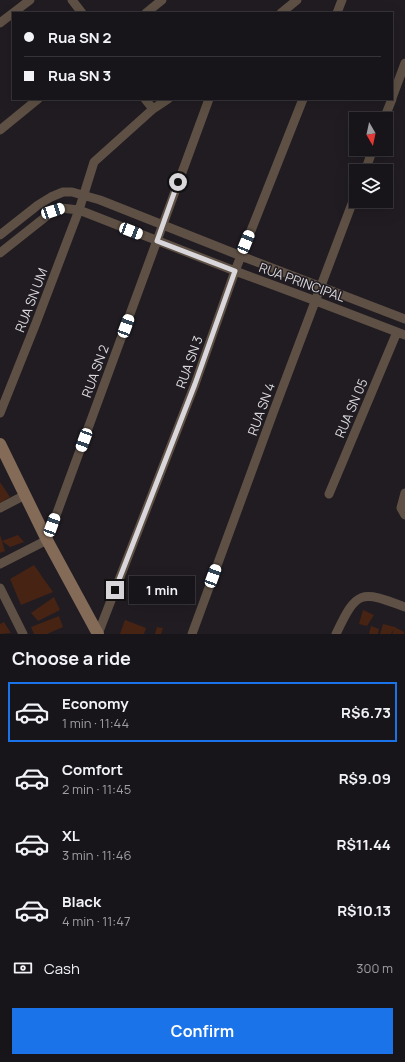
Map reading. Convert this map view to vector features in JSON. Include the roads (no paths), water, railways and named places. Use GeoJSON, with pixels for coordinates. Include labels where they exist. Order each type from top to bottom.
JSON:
{"type":"FeatureCollection","features":[{"type":"Feature","properties":{"kind":"street"},"geometry":{"type":"LineString","coordinates":[[14,12],[30,0]]}},
{"type":"Feature","properties":{"kind":"street"},"geometry":{"type":"LineString","coordinates":[[72,0],[81,12]]}},
{"type":"Feature","properties":{"kind":"street"},"geometry":{"type":"LineString","coordinates":[[147,12],[162,0]]}},
{"type":"Feature","properties":{"kind":"street"},"geometry":{"type":"LineString","coordinates":[[282,12],[297,0]]}},
{"type":"Feature","properties":{"kind":"street"},"geometry":{"type":"LineString","coordinates":[[337,12],[342,0]]}},
{"type":"Feature","properties":{"kind":"street"},"geometry":{"type":"LineString","coordinates":[[0,23],[12,14]]}},
{"type":"Feature","properties":{"kind":"street"},"geometry":{"type":"LineString","coordinates":[[393,95],[405,63]]}},
{"type":"Feature","properties":{"kind":"street"},"geometry":{"type":"LineString","coordinates":[[0,130],[37,100]]}},
{"type":"Feature","properties":{"kind":"street"},"geometry":{"type":"LineString","coordinates":[[146,100],[153,109]]}},
{"type":"Feature","properties":{"kind":"street","name":"RUA SN UM"},"geometry":{"type":"LineString","coordinates":[[0,413],[36,323],[84,195],[94,162],[153,109],[166,100]]}},
{"type":"Feature","properties":{"kind":"street","name":"RUA SN 2"},"geometry":{"type":"LineString","coordinates":[[47,540],[209,100]]}},
{"type":"Feature","properties":{"kind":"street","name":"RUA SN 3"},"geometry":{"type":"LineString","coordinates":[[98,634],[195,384],[235,271],[303,100]]}},
{"type":"Feature","properties":{"kind":"street"},"geometry":{"type":"LineString","coordinates":[[387,112],[391,100]]}},
{"type":"Feature","properties":{"kind":"street","name":"RUA PRINCIPAL"},"geometry":{"type":"LineString","coordinates":[[0,235],[51,196],[63,192],[72,192],[100,200],[241,256],[404,315]]}},
{"type":"Feature","properties":{"kind":"street","name":"RUA PRINCIPAL"},"geometry":{"type":"LineString","coordinates":[[0,253],[53,211],[61,208],[78,210],[401,333]]}},
{"type":"Feature","properties":{"kind":"street","name":"RUA SN 4"},"geometry":{"type":"LineString","coordinates":[[192,634],[351,208]]}},
{"type":"Feature","properties":{"kind":"street","name":"RUA SN 05"},"geometry":{"type":"LineString","coordinates":[[328,494],[401,333]]}},
{"type":"Feature","properties":{"kind":"street"},"geometry":{"type":"LineString","coordinates":[[0,444],[47,540],[98,634]]}},
{"type":"Feature","properties":{"kind":"street"},"geometry":{"type":"LineString","coordinates":[[405,494],[401,508],[405,515]]}},
{"type":"Feature","properties":{"kind":"street"},"geometry":{"type":"LineString","coordinates":[[0,508],[25,495]]}},
{"type":"Feature","properties":{"kind":"street"},"geometry":{"type":"LineString","coordinates":[[0,564],[47,540]]}},
{"type":"Feature","properties":{"kind":"street"},"geometry":{"type":"LineString","coordinates":[[0,588],[23,634]]}},
{"type":"Feature","properties":{"kind":"street"},"geometry":{"type":"LineString","coordinates":[[336,634],[354,601],[362,597],[372,596],[405,607]]}}]}
